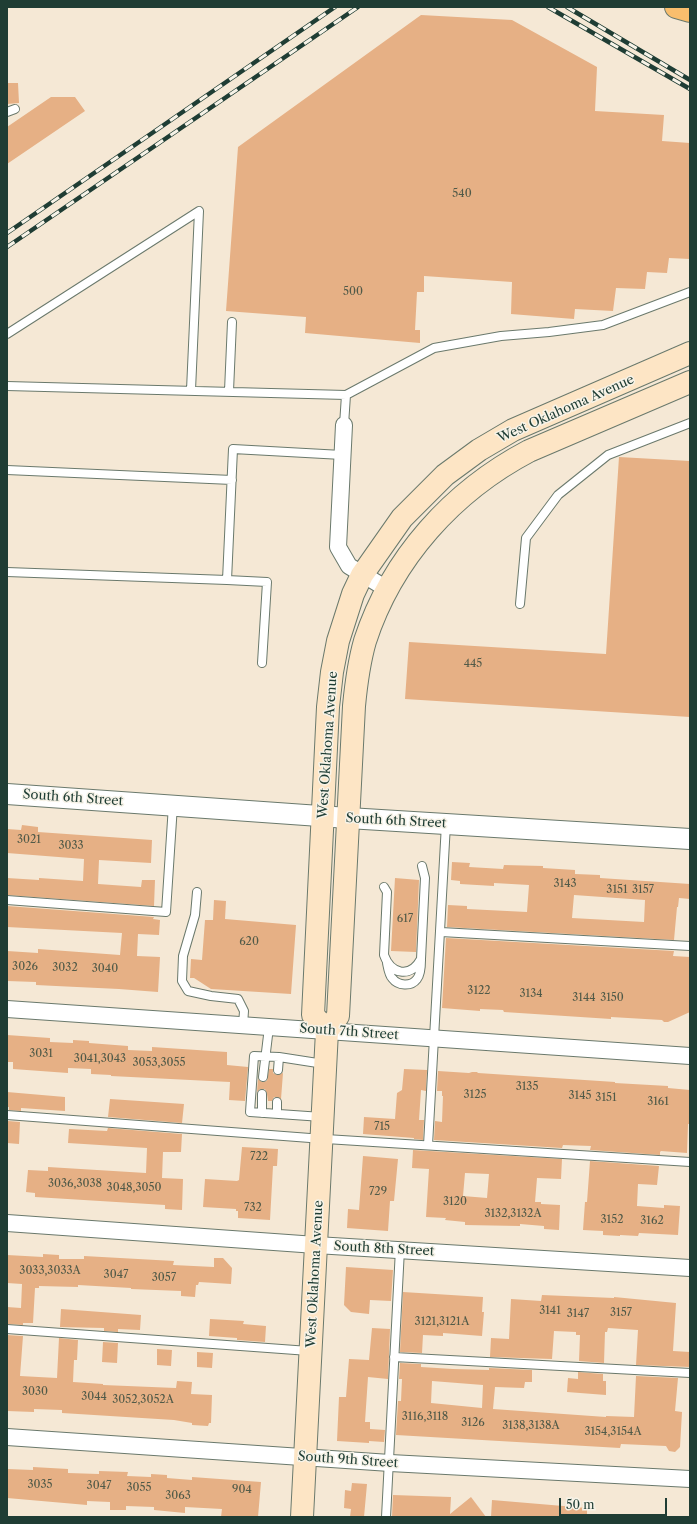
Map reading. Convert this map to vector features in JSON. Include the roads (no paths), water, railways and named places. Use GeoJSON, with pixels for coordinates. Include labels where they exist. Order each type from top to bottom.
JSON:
{"type":"FeatureCollection","features":[{"type":"Feature","properties":{"kind":"highway"},"geometry":{"type":"LineString","coordinates":[[676,7],[690,11]]}},
{"type":"Feature","properties":{"kind":"main road","name":"West Oklahoma Avenue"},"geometry":{"type":"LineString","coordinates":[[327,1031],[313,1015],[328,707],[332,672],[345,617],[353,594],[362,575],[402,518],[445,475],[479,450],[513,430],[690,353]]}},
{"type":"Feature","properties":{"kind":"main road","name":"West Oklahoma Avenue"},"geometry":{"type":"LineString","coordinates":[[302,1517],[327,1031],[338,1016],[356,685],[365,642],[376,612],[387,589],[403,564],[431,526],[448,507],[483,478],[506,462],[529,451],[690,382]]}},
{"type":"Feature","properties":{"kind":"street"},"geometry":{"type":"LineString","coordinates":[[344,425],[338,548],[349,566],[387,589]]}},
{"type":"Feature","properties":{"kind":"street","name":"South 6th Street"},"geometry":{"type":"LineString","coordinates":[[7,794],[348,818],[690,839]]}},
{"type":"Feature","properties":{"kind":"street","name":"South 7th Street"},"geometry":{"type":"LineString","coordinates":[[7,1009],[690,1056]]}},
{"type":"Feature","properties":{"kind":"street","name":"South 8th Street"},"geometry":{"type":"LineString","coordinates":[[7,1223],[316,1245],[690,1268]]}},
{"type":"Feature","properties":{"kind":"street","name":"South 9th Street"},"geometry":{"type":"LineString","coordinates":[[7,1437],[305,1458],[690,1480]]}},
{"type":"Feature","properties":{"kind":"lane"},"geometry":{"type":"LineString","coordinates":[[7,334],[199,211],[191,390]]}},
{"type":"Feature","properties":{"kind":"lane"},"geometry":{"type":"LineString","coordinates":[[7,386],[346,395],[434,348],[501,336],[603,325],[690,292]]}},
{"type":"Feature","properties":{"kind":"lane"},"geometry":{"type":"LineString","coordinates":[[229,391],[232,322]]}},
{"type":"Feature","properties":{"kind":"lane"},"geometry":{"type":"LineString","coordinates":[[344,425],[346,395]]}},
{"type":"Feature","properties":{"kind":"lane"},"geometry":{"type":"LineString","coordinates":[[520,604],[526,538],[558,495],[608,455],[690,423]]}},
{"type":"Feature","properties":{"kind":"lane"},"geometry":{"type":"LineString","coordinates":[[227,580],[233,449],[342,455]]}},
{"type":"Feature","properties":{"kind":"lane"},"geometry":{"type":"LineString","coordinates":[[7,470],[232,480]]}},
{"type":"Feature","properties":{"kind":"lane"},"geometry":{"type":"LineString","coordinates":[[7,572],[267,582],[262,663]]}},
{"type":"Feature","properties":{"kind":"lane"},"geometry":{"type":"LineString","coordinates":[[7,900],[166,912],[173,805]]}},
{"type":"Feature","properties":{"kind":"lane"},"geometry":{"type":"LineString","coordinates":[[428,1145],[446,824]]}},
{"type":"Feature","properties":{"kind":"lane"},"geometry":{"type":"LineString","coordinates":[[384,887],[387,892],[384,955],[391,977],[398,984],[405,985],[412,983],[417,979],[420,971],[425,878],[422,866]]}},
{"type":"Feature","properties":{"kind":"lane"},"geometry":{"type":"LineString","coordinates":[[197,892],[194,915],[184,956],[182,981],[188,991],[211,996],[238,999],[244,1011],[243,1025]]}},
{"type":"Feature","properties":{"kind":"lane"},"geometry":{"type":"LineString","coordinates":[[441,932],[690,946]]}},
{"type":"Feature","properties":{"kind":"lane"},"geometry":{"type":"LineString","coordinates":[[386,963],[395,970],[403,972],[411,970],[417,966],[421,959]]}},
{"type":"Feature","properties":{"kind":"lane"},"geometry":{"type":"LineString","coordinates":[[263,1077],[269,1027]]}},
{"type":"Feature","properties":{"kind":"lane"},"geometry":{"type":"LineString","coordinates":[[322,1128],[277,1114],[250,1112],[254,1056],[279,1057],[326,1065]]}},
{"type":"Feature","properties":{"kind":"lane"},"geometry":{"type":"LineString","coordinates":[[278,1070],[279,1057]]}},
{"type":"Feature","properties":{"kind":"lane"},"geometry":{"type":"LineString","coordinates":[[262,1094],[262,1113]]}},
{"type":"Feature","properties":{"kind":"lane"},"geometry":{"type":"LineString","coordinates":[[277,1102],[277,1114]]}},
{"type":"Feature","properties":{"kind":"lane"},"geometry":{"type":"LineString","coordinates":[[7,1115],[322,1128],[428,1145],[690,1162]]}},
{"type":"Feature","properties":{"kind":"lane"},"geometry":{"type":"LineString","coordinates":[[386,1517],[400,1249]]}},
{"type":"Feature","properties":{"kind":"lane"},"geometry":{"type":"LineString","coordinates":[[7,1329],[311,1351]]}},
{"type":"Feature","properties":{"kind":"lane"},"geometry":{"type":"LineString","coordinates":[[394,1357],[690,1373]]}},
{"type":"Feature","properties":{"kind":"railway"},"geometry":{"type":"LineString","coordinates":[[7,233],[335,7]]}},
{"type":"Feature","properties":{"kind":"railway"},"geometry":{"type":"LineString","coordinates":[[7,247],[358,7]]}},
{"type":"Feature","properties":{"kind":"railway"},"geometry":{"type":"LineString","coordinates":[[548,7],[690,89]]}},
{"type":"Feature","properties":{"kind":"railway"},"geometry":{"type":"LineString","coordinates":[[567,7],[690,80]]}}]}
